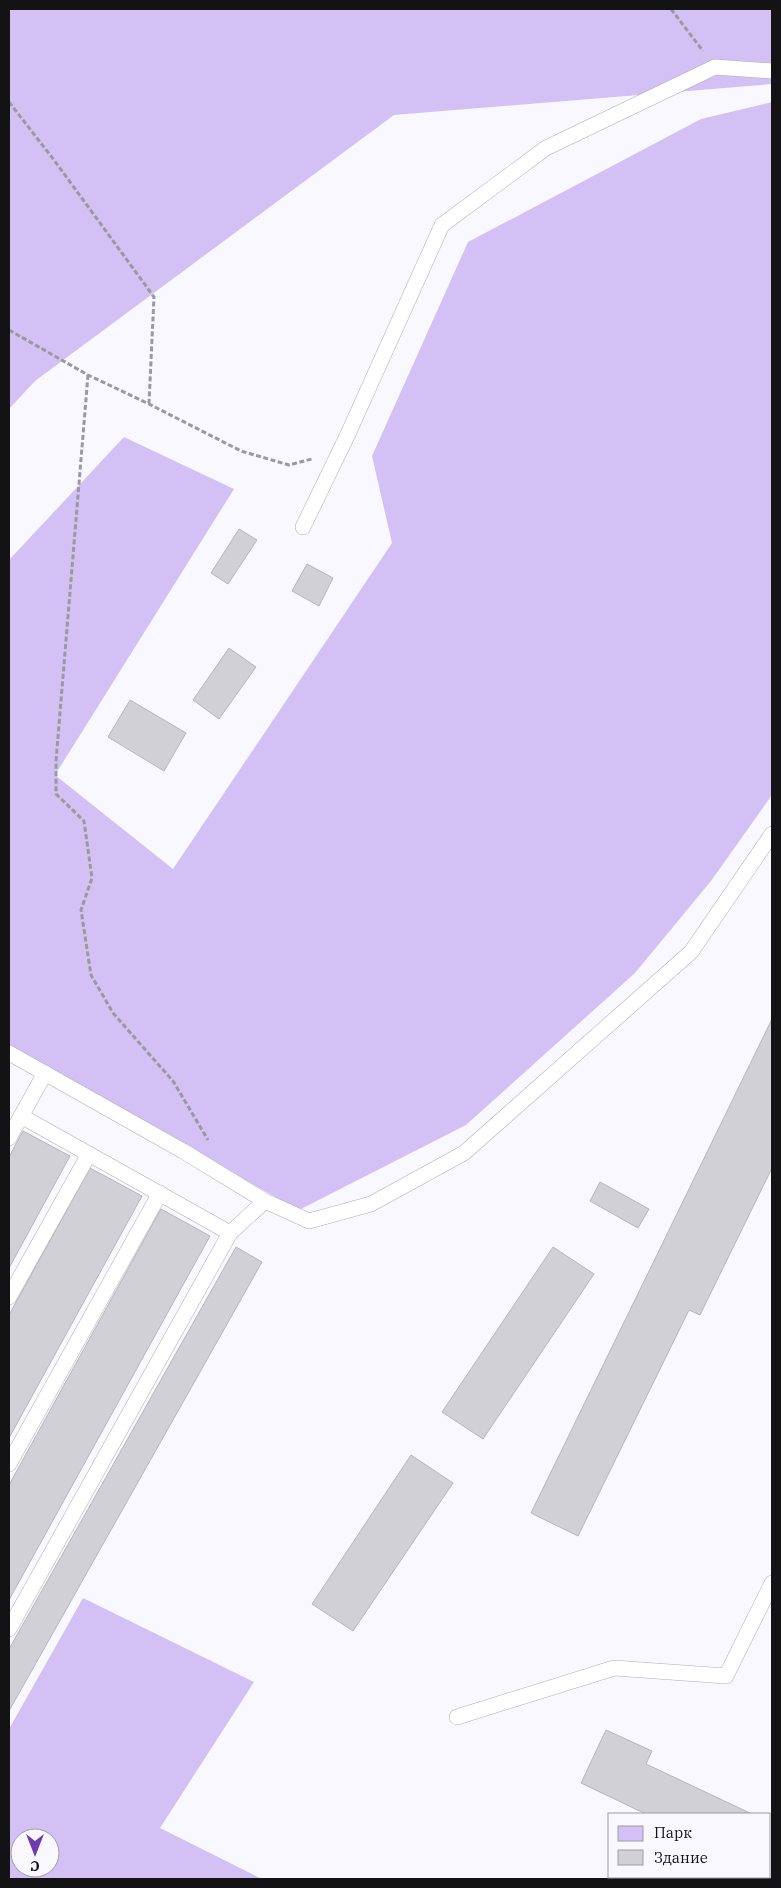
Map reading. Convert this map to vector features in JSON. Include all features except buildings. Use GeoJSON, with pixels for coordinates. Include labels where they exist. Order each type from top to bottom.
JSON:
{"type":"FeatureCollection","features":[{"type":"Feature","properties":{"kind":"lane"},"geometry":{"type":"LineString","coordinates":[[303,527],[348,434],[442,225],[546,148],[715,67],[772,71]]}},
{"type":"Feature","properties":{"kind":"lane"},"geometry":{"type":"LineString","coordinates":[[9,1053],[183,1151],[265,1200],[309,1220],[371,1204],[464,1153],[691,952],[772,834]]}},
{"type":"Feature","properties":{"kind":"lane"},"geometry":{"type":"LineString","coordinates":[[9,1138],[45,1073]]}},
{"type":"Feature","properties":{"kind":"lane"},"geometry":{"type":"LineString","coordinates":[[21,1116],[230,1233]]}},
{"type":"Feature","properties":{"kind":"lane"},"geometry":{"type":"LineString","coordinates":[[9,1297],[89,1154]]}},
{"type":"Feature","properties":{"kind":"lane"},"geometry":{"type":"LineString","coordinates":[[9,1464],[160,1193]]}},
{"type":"Feature","properties":{"kind":"lane"},"geometry":{"type":"LineString","coordinates":[[9,1629],[230,1233],[265,1200]]}},
{"type":"Feature","properties":{"kind":"lane"},"geometry":{"type":"LineString","coordinates":[[457,1717],[614,1668],[726,1676],[772,1583]]}},
{"type":"Feature","properties":{"kind":"path"},"geometry":{"type":"LineString","coordinates":[[671,9],[715,67]]}},
{"type":"Feature","properties":{"kind":"path"},"geometry":{"type":"LineString","coordinates":[[9,102],[54,160],[154,298],[149,404]]}},
{"type":"Feature","properties":{"kind":"path"},"geometry":{"type":"LineString","coordinates":[[9,330],[88,375],[242,451],[289,465],[318,458]]}},
{"type":"Feature","properties":{"kind":"path"},"geometry":{"type":"LineString","coordinates":[[88,375],[56,761],[56,794],[84,821],[92,878],[81,910],[91,975],[113,1013],[173,1081],[212,1147]]}},
{"type":"Feature","properties":{"kind":"green space"},"geometry":{"type":"Polygon","coordinates":[[[9,9],[772,9],[772,84],[394,115],[35,381],[9,409],[9,9]]]}},
{"type":"Feature","properties":{"kind":"green space"},"geometry":{"type":"Polygon","coordinates":[[[772,102],[772,795],[711,881],[635,973],[466,1125],[299,1210],[9,1049],[9,560],[124,437],[234,489],[55,775],[173,869],[392,543],[372,456],[468,242],[701,119],[772,102]]]}},
{"type":"Feature","properties":{"kind":"green space"},"geometry":{"type":"Polygon","coordinates":[[[83,1598],[254,1682],[160,1828],[262,1879],[9,1879],[9,1729],[83,1598]]]}}]}
